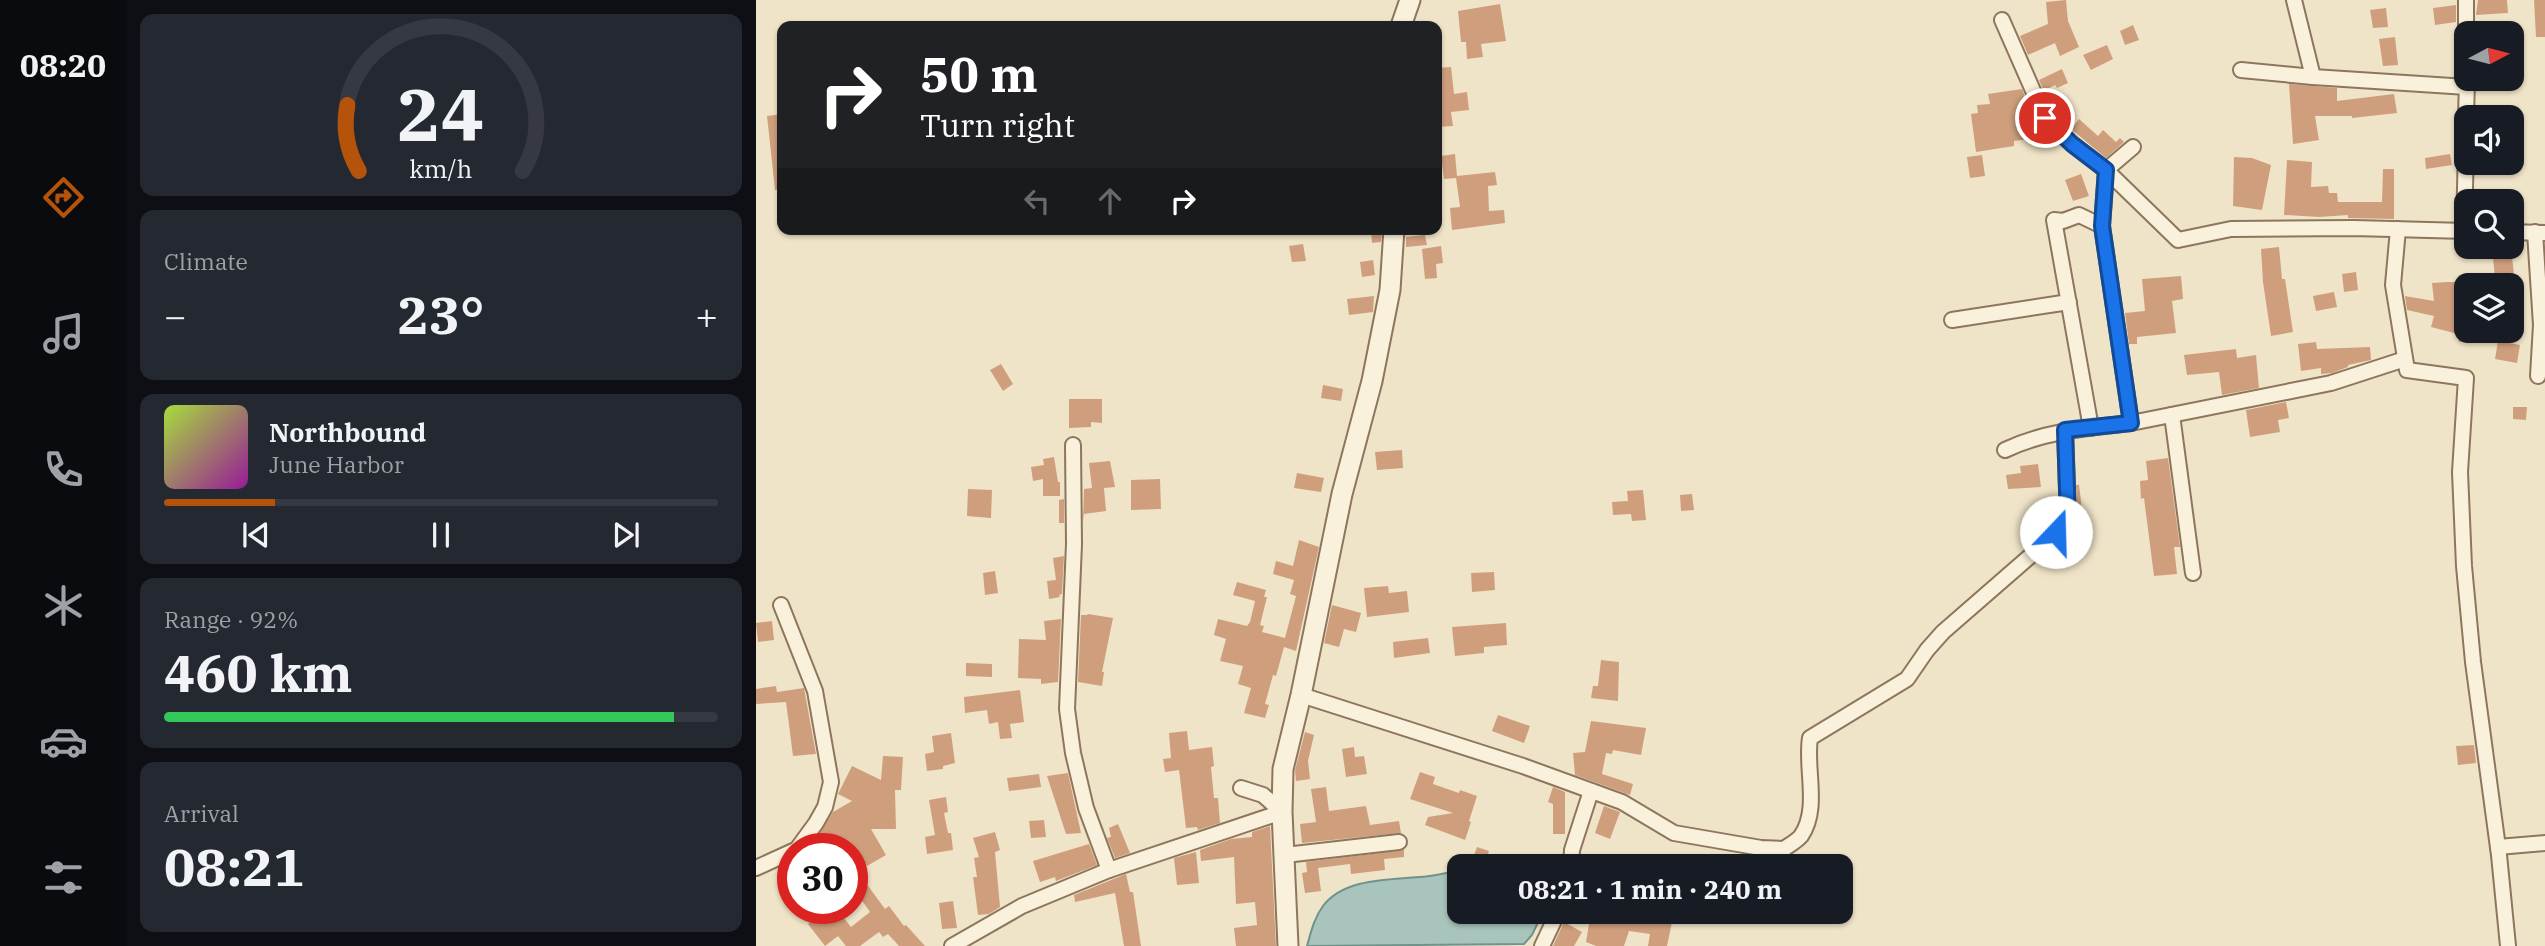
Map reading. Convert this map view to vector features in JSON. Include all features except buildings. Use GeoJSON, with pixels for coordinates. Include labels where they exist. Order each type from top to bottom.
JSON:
{"type":"FeatureCollection","features":[{"type":"Feature","properties":{"kind":"street"},"geometry":{"type":"LineString","coordinates":[[1403,21],[1410,0]]}},
{"type":"Feature","properties":{"kind":"street"},"geometry":{"type":"LineString","coordinates":[[2294,0],[2313,77]]}},
{"type":"Feature","properties":{"kind":"street"},"geometry":{"type":"LineString","coordinates":[[2466,0],[2466,21]]}},
{"type":"Feature","properties":{"kind":"street"},"geometry":{"type":"LineString","coordinates":[[2002,20],[2045,118],[2072,144],[2106,170],[2178,240],[2231,229],[2454,231]]}},
{"type":"Feature","properties":{"kind":"street"},"geometry":{"type":"LineString","coordinates":[[2241,70],[2313,77],[2454,82]]}},
{"type":"Feature","properties":{"kind":"street"},"geometry":{"type":"LineString","coordinates":[[2131,423],[2102,226],[2106,170],[2133,147]]}},
{"type":"Feature","properties":{"kind":"street"},"geometry":{"type":"LineString","coordinates":[[2091,428],[2054,220],[2063,221],[2079,215],[2102,226]]}},
{"type":"Feature","properties":{"kind":"street"},"geometry":{"type":"LineString","coordinates":[[2399,229],[2393,285],[2407,370],[2466,379],[2460,472],[2463,566],[2508,946]]}},
{"type":"Feature","properties":{"kind":"street"},"geometry":{"type":"LineString","coordinates":[[2538,376],[2541,326],[2540,233]]}},
{"type":"Feature","properties":{"kind":"street"},"geometry":{"type":"LineString","coordinates":[[1288,946],[1282,812],[1283,769],[1342,494],[1372,381],[1391,290],[1394,235]]}},
{"type":"Feature","properties":{"kind":"street"},"geometry":{"type":"LineString","coordinates":[[1952,320],[2069,302]]}},
{"type":"Feature","properties":{"kind":"street"},"geometry":{"type":"LineString","coordinates":[[2005,450],[2026,440],[2065,430],[2131,423],[2331,383],[2405,359]]}},
{"type":"Feature","properties":{"kind":"street"},"geometry":{"type":"LineString","coordinates":[[2172,415],[2193,573]]}},
{"type":"Feature","properties":{"kind":"street"},"geometry":{"type":"LineString","coordinates":[[1301,695],[1523,766],[1622,802],[1674,833],[1761,848],[1784,849],[1801,836],[1808,820],[1810,799],[1807,754],[1810,738],[1907,679],[1943,632],[2044,544],[2068,519],[2065,430]]}},
{"type":"Feature","properties":{"kind":"street"},"geometry":{"type":"LineString","coordinates":[[1073,446],[1074,544],[1067,709],[1083,798],[1109,870]]}},
{"type":"Feature","properties":{"kind":"street"},"geometry":{"type":"LineString","coordinates":[[781,605],[815,691],[831,782],[825,807],[808,833]]}},
{"type":"Feature","properties":{"kind":"street"},"geometry":{"type":"LineString","coordinates":[[1241,788],[1263,796],[1282,812]]}},
{"type":"Feature","properties":{"kind":"street"},"geometry":{"type":"LineString","coordinates":[[1572,854],[1591,791]]}},
{"type":"Feature","properties":{"kind":"street"},"geometry":{"type":"LineString","coordinates":[[953,946],[1022,906],[1109,870],[1282,812]]}},
{"type":"Feature","properties":{"kind":"street"},"geometry":{"type":"LineString","coordinates":[[1285,855],[1399,842]]}},
{"type":"Feature","properties":{"kind":"street"},"geometry":{"type":"LineString","coordinates":[[2498,847],[2545,843]]}},
{"type":"Feature","properties":{"kind":"street"},"geometry":{"type":"LineString","coordinates":[[756,868],[777,858]]}},
{"type":"Feature","properties":{"kind":"street"},"geometry":{"type":"LineString","coordinates":[[1542,946],[1552,924]]}},
{"type":"Feature","properties":{"kind":"water"},"geometry":{"type":"Polygon","coordinates":[[[1447,873],[1447,924],[1537,924],[1532,935],[1524,944],[1307,946],[1313,925],[1323,906],[1343,890],[1368,882],[1447,873]]]}},
{"type":"Feature","properties":{"kind":"route"},"geometry":{"type":"LineString","coordinates":[[2045,118],[2072,144],[2106,170],[2102,226],[2131,423],[2065,430],[2068,519],[2056,532]]}}]}
